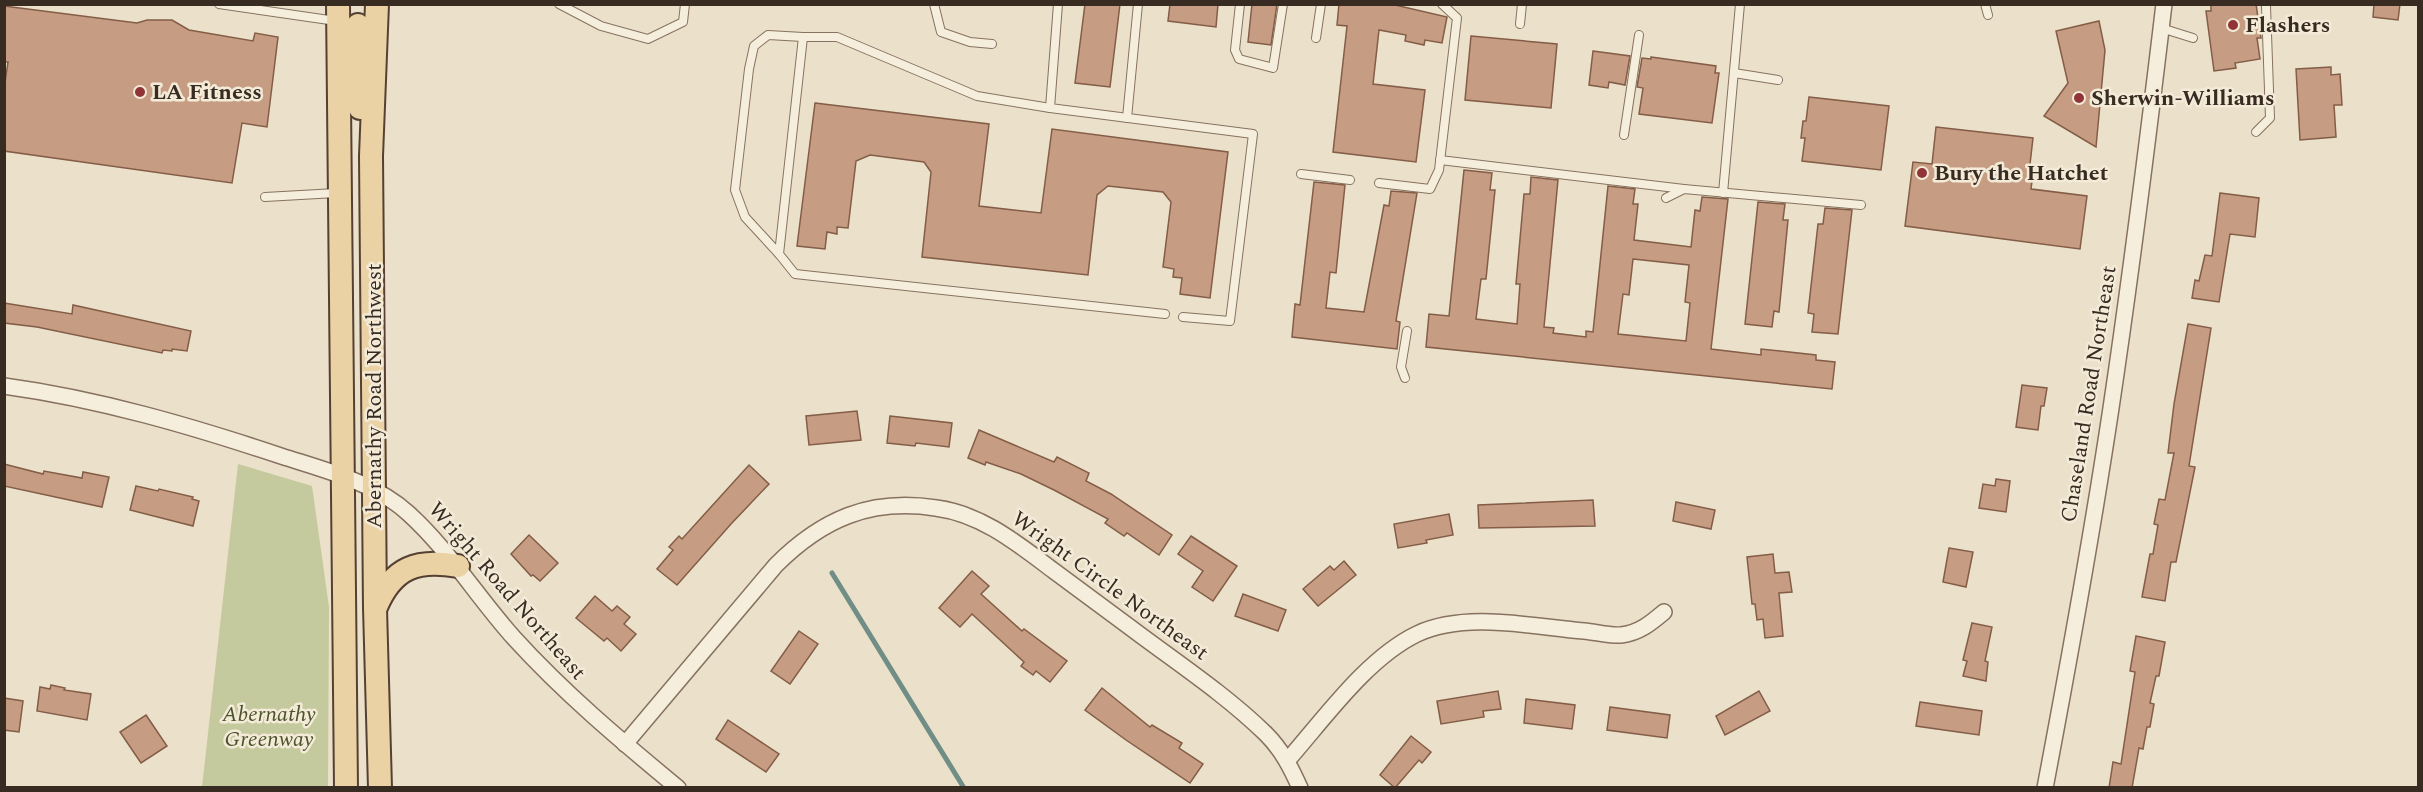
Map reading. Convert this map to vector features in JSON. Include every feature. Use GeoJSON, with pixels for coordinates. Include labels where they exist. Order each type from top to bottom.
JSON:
{"type":"FeatureCollection","features":[{"type":"Feature","properties":{"kind":"main road","name":"Abernathy Road Northwest"},"geometry":{"type":"LineString","coordinates":[[353,19],[377,4]]}},
{"type":"Feature","properties":{"kind":"main road","name":"Abernathy Road Northwest"},"geometry":{"type":"LineString","coordinates":[[353,19],[371,156],[375,608],[380,788]]}},
{"type":"Feature","properties":{"kind":"main road","name":"Abernathy Road Northwest"},"geometry":{"type":"LineString","coordinates":[[346,788],[341,192],[353,19]]}},
{"type":"Feature","properties":{"kind":"main road"},"geometry":{"type":"LineString","coordinates":[[375,608],[387,584],[406,569],[427,563],[458,566]]}},
{"type":"Feature","properties":{"kind":"street","name":"Chaseland Road Northeast"},"geometry":{"type":"LineString","coordinates":[[2045,788],[2077,615],[2111,408],[2145,163],[2164,4]]}},
{"type":"Feature","properties":{"kind":"street","name":"Wright Road Northeast"},"geometry":{"type":"LineString","coordinates":[[4,386],[42,391],[183,425],[344,477],[374,490],[407,512],[458,566],[511,635],[566,693],[678,788]]}},
{"type":"Feature","properties":{"kind":"street","name":"Wright Circle Northeast"},"geometry":{"type":"LineString","coordinates":[[625,744],[776,564],[799,542],[823,526],[852,514],[882,507],[913,505],[962,514],[1006,535],[1230,702],[1268,736],[1287,761],[1300,788]]}},
{"type":"Feature","properties":{"kind":"street"},"geometry":{"type":"LineString","coordinates":[[1287,761],[1373,663],[1397,644],[1420,633],[1449,624],[1479,622],[1621,635],[1644,628],[1664,612]]}},
{"type":"Feature","properties":{"kind":"lane"},"geometry":{"type":"LineString","coordinates":[[219,4],[353,19]]}},
{"type":"Feature","properties":{"kind":"lane"},"geometry":{"type":"LineString","coordinates":[[559,4],[601,26],[648,39],[683,22],[685,4]]}},
{"type":"Feature","properties":{"kind":"lane"},"geometry":{"type":"LineString","coordinates":[[933,4],[942,32],[970,42],[992,44]]}},
{"type":"Feature","properties":{"kind":"lane"},"geometry":{"type":"LineString","coordinates":[[1050,108],[1058,4]]}},
{"type":"Feature","properties":{"kind":"lane"},"geometry":{"type":"LineString","coordinates":[[1127,118],[1138,4]]}},
{"type":"Feature","properties":{"kind":"lane"},"geometry":{"type":"LineString","coordinates":[[1240,4],[1235,50],[1239,59],[1273,68],[1283,4]]}},
{"type":"Feature","properties":{"kind":"lane"},"geometry":{"type":"LineString","coordinates":[[1316,38],[1321,4]]}},
{"type":"Feature","properties":{"kind":"lane"},"geometry":{"type":"LineString","coordinates":[[1379,183],[1430,189],[1438,170],[1457,18],[1442,4]]}},
{"type":"Feature","properties":{"kind":"lane"},"geometry":{"type":"LineString","coordinates":[[1520,24],[1522,4]]}},
{"type":"Feature","properties":{"kind":"lane"},"geometry":{"type":"LineString","coordinates":[[1723,193],[1740,4]]}},
{"type":"Feature","properties":{"kind":"lane"},"geometry":{"type":"LineString","coordinates":[[1985,4],[1988,15]]}},
{"type":"Feature","properties":{"kind":"lane"},"geometry":{"type":"LineString","coordinates":[[2256,132],[2270,118],[2266,6]]}},
{"type":"Feature","properties":{"kind":"lane"},"geometry":{"type":"LineString","coordinates":[[2161,28],[2193,38]]}},
{"type":"Feature","properties":{"kind":"lane"},"geometry":{"type":"LineString","coordinates":[[1165,314],[795,274],[745,217],[735,190],[749,69],[754,46],[768,35],[837,37],[977,96],[1050,108],[1253,134],[1230,321],[1183,317]]}},
{"type":"Feature","properties":{"kind":"lane"},"geometry":{"type":"LineString","coordinates":[[1624,135],[1639,35]]}},
{"type":"Feature","properties":{"kind":"lane"},"geometry":{"type":"LineString","coordinates":[[779,254],[803,37]]}},
{"type":"Feature","properties":{"kind":"lane"},"geometry":{"type":"LineString","coordinates":[[1734,73],[1778,80]]}},
{"type":"Feature","properties":{"kind":"lane"},"geometry":{"type":"LineString","coordinates":[[1440,160],[1684,189],[1861,205]]}},
{"type":"Feature","properties":{"kind":"lane"},"geometry":{"type":"LineString","coordinates":[[1301,174],[1350,180]]}},
{"type":"Feature","properties":{"kind":"lane"},"geometry":{"type":"LineString","coordinates":[[1666,198],[1684,189]]}},
{"type":"Feature","properties":{"kind":"lane"},"geometry":{"type":"LineString","coordinates":[[265,197],[341,192]]}},
{"type":"Feature","properties":{"kind":"lane"},"geometry":{"type":"LineString","coordinates":[[1405,378],[1401,367],[1407,331]]}},
{"type":"Feature","properties":{"kind":"green space","name":"Abernathy Greenway"},"geometry":{"type":"Polygon","coordinates":[[[238,464],[312,486],[329,607],[328,787],[202,787],[238,464]]]}},
{"type":"Feature","properties":{"kind":"building"},"geometry":{"type":"Polygon","coordinates":[[[1085,4],[1120,4],[1110,87],[1075,83],[1085,4]]]}},
{"type":"Feature","properties":{"kind":"building"},"geometry":{"type":"Polygon","coordinates":[[[1170,4],[1218,4],[1216,27],[1168,21],[1170,4]]]}},
{"type":"Feature","properties":{"kind":"building"},"geometry":{"type":"Polygon","coordinates":[[[1252,4],[1277,4],[1271,45],[1248,42],[1252,4]]]}},
{"type":"Feature","properties":{"kind":"building"},"geometry":{"type":"Polygon","coordinates":[[[1339,4],[1391,4],[1447,17],[1442,43],[1425,40],[1424,45],[1405,41],[1406,35],[1379,30],[1373,84],[1425,90],[1416,162],[1333,152],[1347,26],[1337,25],[1339,4]]]}},
{"type":"Feature","properties":{"kind":"building","name":"Flashers"},"geometry":{"type":"Polygon","coordinates":[[[2211,4],[2256,4],[2261,38],[2257,38],[2260,59],[2235,63],[2236,68],[2214,71],[2206,11],[2211,11],[2211,4]]]}},
{"type":"Feature","properties":{"kind":"building"},"geometry":{"type":"Polygon","coordinates":[[[2374,4],[2400,4],[2398,20],[2373,17],[2374,4]]]}},
{"type":"Feature","properties":{"kind":"building"},"geometry":{"type":"Polygon","coordinates":[[[4,6],[137,23],[147,20],[172,20],[189,30],[253,41],[255,33],[278,37],[267,127],[242,123],[232,183],[4,151],[4,89],[8,62],[4,62],[4,6]]]}},
{"type":"Feature","properties":{"kind":"building","name":"Sherwin-Williams"},"geometry":{"type":"Polygon","coordinates":[[[2099,21],[2105,50],[2096,147],[2044,116],[2068,83],[2056,31],[2099,21]]]}},
{"type":"Feature","properties":{"kind":"building"},"geometry":{"type":"Polygon","coordinates":[[[1471,36],[1557,44],[1551,108],[1465,100],[1471,36]]]}},
{"type":"Feature","properties":{"kind":"building"},"geometry":{"type":"Polygon","coordinates":[[[1593,51],[1630,56],[1625,85],[1609,82],[1608,88],[1589,85],[1593,51]]]}},
{"type":"Feature","properties":{"kind":"building"},"geometry":{"type":"Polygon","coordinates":[[[1651,57],[1716,66],[1715,73],[1719,73],[1712,123],[1639,114],[1643,88],[1637,87],[1642,58],[1651,59],[1651,57]]]}},
{"type":"Feature","properties":{"kind":"building"},"geometry":{"type":"Polygon","coordinates":[[[2331,67],[2331,75],[2340,74],[2342,105],[2334,105],[2336,137],[2300,140],[2296,69],[2331,67]]]}},
{"type":"Feature","properties":{"kind":"building"},"geometry":{"type":"Polygon","coordinates":[[[1809,97],[1889,106],[1881,170],[1802,161],[1805,138],[1801,138],[1809,97]]]}},
{"type":"Feature","properties":{"kind":"building"},"geometry":{"type":"Polygon","coordinates":[[[815,103],[989,124],[979,206],[1041,213],[1052,129],[1228,152],[1210,298],[1180,294],[1182,278],[1173,277],[1174,269],[1163,267],[1171,202],[1163,192],[1108,186],[1097,195],[1088,275],[922,257],[931,172],[924,162],[870,155],[856,161],[848,228],[837,227],[837,234],[827,232],[825,249],[797,246],[815,103]]]}},
{"type":"Feature","properties":{"kind":"building"},"geometry":{"type":"Polygon","coordinates":[[[1936,127],[2033,138],[2029,173],[2033,173],[2031,189],[2087,196],[2080,249],[1905,226],[1913,162],[1932,164],[1936,127]]]}},
{"type":"Feature","properties":{"kind":"building"},"geometry":{"type":"Polygon","coordinates":[[[1464,170],[1492,173],[1490,190],[1495,190],[1486,279],[1481,279],[1476,319],[1517,324],[1520,284],[1516,284],[1524,194],[1530,194],[1531,177],[1558,180],[1544,327],[1554,328],[1553,333],[1586,337],[1586,331],[1593,332],[1608,186],[1635,189],[1633,204],[1638,204],[1634,240],[1691,247],[1695,210],[1700,211],[1702,197],[1728,199],[1711,349],[1761,355],[1761,349],[1816,355],[1816,360],[1835,362],[1832,389],[1426,347],[1429,314],[1449,316],[1464,170]],[[1633,259],[1629,295],[1623,294],[1618,334],[1686,341],[1690,303],[1685,302],[1689,265],[1633,259]]]}},
{"type":"Feature","properties":{"kind":"building"},"geometry":{"type":"Polygon","coordinates":[[[1314,182],[1345,185],[1336,273],[1330,272],[1326,308],[1364,312],[1384,205],[1389,206],[1391,191],[1417,193],[1396,321],[1400,322],[1397,349],[1292,337],[1295,304],[1300,305],[1314,182]]]}},
{"type":"Feature","properties":{"kind":"building"},"geometry":{"type":"Polygon","coordinates":[[[2220,193],[2259,198],[2255,237],[2230,234],[2219,302],[2192,298],[2195,280],[2199,281],[2205,255],[2212,256],[2220,193]]]}},
{"type":"Feature","properties":{"kind":"building"},"geometry":{"type":"Polygon","coordinates":[[[1758,202],[1785,204],[1783,220],[1788,220],[1779,312],[1774,311],[1772,327],[1745,324],[1758,202]]]}},
{"type":"Feature","properties":{"kind":"building"},"geometry":{"type":"Polygon","coordinates":[[[1825,208],[1852,210],[1838,334],[1812,332],[1814,314],[1808,313],[1818,224],[1823,224],[1825,208]]]}},
{"type":"Feature","properties":{"kind":"building"},"geometry":{"type":"Polygon","coordinates":[[[4,303],[72,314],[73,305],[191,331],[187,351],[172,349],[172,351],[163,350],[162,353],[37,327],[4,323],[4,303]]]}},
{"type":"Feature","properties":{"kind":"building"},"geometry":{"type":"Polygon","coordinates":[[[2188,324],[2211,328],[2189,466],[2195,467],[2176,562],[2171,562],[2165,601],[2142,597],[2150,554],[2153,554],[2158,525],[2154,524],[2159,499],[2165,500],[2174,453],[2168,453],[2188,324]]]}},
{"type":"Feature","properties":{"kind":"building"},"geometry":{"type":"Polygon","coordinates":[[[2022,385],[2047,388],[2044,406],[2041,406],[2038,430],[2016,427],[2022,385]]]}},
{"type":"Feature","properties":{"kind":"building"},"geometry":{"type":"Polygon","coordinates":[[[857,411],[861,440],[809,445],[806,416],[857,411]]]}},
{"type":"Feature","properties":{"kind":"building"},"geometry":{"type":"Polygon","coordinates":[[[890,416],[952,423],[949,447],[916,443],[915,446],[887,443],[890,416]]]}},
{"type":"Feature","properties":{"kind":"building"},"geometry":{"type":"Polygon","coordinates":[[[979,430],[1054,462],[1057,457],[1089,473],[1086,481],[1111,494],[1172,535],[1159,555],[1127,533],[1124,536],[1105,523],[1108,519],[1054,490],[1021,474],[968,458],[979,430]]]}},
{"type":"Feature","properties":{"kind":"building"},"geometry":{"type":"Polygon","coordinates":[[[4,464],[43,474],[44,471],[82,478],[83,472],[109,477],[102,507],[4,486],[4,464]]]}},
{"type":"Feature","properties":{"kind":"building"},"geometry":{"type":"Polygon","coordinates":[[[749,465],[769,484],[677,585],[657,569],[673,550],[669,547],[679,536],[682,539],[749,465]]]}},
{"type":"Feature","properties":{"kind":"building"},"geometry":{"type":"Polygon","coordinates":[[[1996,479],[2010,481],[2006,512],[1979,508],[1983,484],[1995,486],[1996,479]]]}},
{"type":"Feature","properties":{"kind":"building"},"geometry":{"type":"Polygon","coordinates":[[[136,486],[193,497],[192,499],[199,501],[193,526],[130,510],[136,486]]]}},
{"type":"Feature","properties":{"kind":"building"},"geometry":{"type":"Polygon","coordinates":[[[1593,500],[1595,526],[1479,528],[1478,505],[1593,500]]]}},
{"type":"Feature","properties":{"kind":"building"},"geometry":{"type":"Polygon","coordinates":[[[1676,502],[1715,510],[1711,529],[1673,521],[1676,502]]]}},
{"type":"Feature","properties":{"kind":"building"},"geometry":{"type":"Polygon","coordinates":[[[1449,514],[1453,535],[1426,540],[1427,543],[1398,548],[1394,524],[1449,514]]]}},
{"type":"Feature","properties":{"kind":"building"},"geometry":{"type":"Polygon","coordinates":[[[529,535],[558,563],[540,581],[533,575],[531,576],[511,554],[529,535]]]}},
{"type":"Feature","properties":{"kind":"building"},"geometry":{"type":"Polygon","coordinates":[[[1191,536],[1237,566],[1213,601],[1192,587],[1203,571],[1178,554],[1191,536]]]}},
{"type":"Feature","properties":{"kind":"building"},"geometry":{"type":"Polygon","coordinates":[[[1949,548],[1973,552],[1966,587],[1943,582],[1949,548]]]}},
{"type":"Feature","properties":{"kind":"building"},"geometry":{"type":"Polygon","coordinates":[[[1773,554],[1775,573],[1789,572],[1792,592],[1779,593],[1783,636],[1765,638],[1763,619],[1757,620],[1755,604],[1752,604],[1747,557],[1773,554]]]}},
{"type":"Feature","properties":{"kind":"building"},"geometry":{"type":"Polygon","coordinates":[[[1344,561],[1356,575],[1318,606],[1303,589],[1330,566],[1334,570],[1344,561]]]}},
{"type":"Feature","properties":{"kind":"building"},"geometry":{"type":"Polygon","coordinates":[[[972,571],[989,586],[981,594],[1022,631],[1024,629],[1067,661],[1050,682],[1036,671],[1033,675],[1021,666],[1024,662],[972,614],[960,627],[939,608],[972,571]]]}},
{"type":"Feature","properties":{"kind":"building"},"geometry":{"type":"Polygon","coordinates":[[[1243,594],[1286,610],[1278,631],[1235,616],[1243,594]]]}},
{"type":"Feature","properties":{"kind":"building"},"geometry":{"type":"Polygon","coordinates":[[[595,596],[612,611],[617,606],[630,617],[624,624],[636,634],[621,651],[607,638],[604,641],[576,618],[595,596]]]}},
{"type":"Feature","properties":{"kind":"building"},"geometry":{"type":"Polygon","coordinates":[[[1972,623],[1992,627],[1985,661],[1988,662],[1986,681],[1963,676],[1967,661],[1963,660],[1972,623]]]}},
{"type":"Feature","properties":{"kind":"building"},"geometry":{"type":"Polygon","coordinates":[[[799,631],[818,644],[790,684],[771,671],[799,631]]]}},
{"type":"Feature","properties":{"kind":"building"},"geometry":{"type":"Polygon","coordinates":[[[2136,636],[2165,642],[2159,676],[2156,676],[2150,703],[2154,704],[2150,727],[2147,727],[2143,749],[2139,748],[2132,788],[2109,788],[2113,762],[2121,764],[2135,672],[2130,671],[2136,636]]]}},
{"type":"Feature","properties":{"kind":"building"},"geometry":{"type":"Polygon","coordinates":[[[51,685],[65,688],[64,690],[91,694],[87,720],[37,711],[40,687],[50,689],[51,685]]]}},
{"type":"Feature","properties":{"kind":"building"},"geometry":{"type":"Polygon","coordinates":[[[1102,688],[1150,727],[1152,725],[1182,743],[1179,748],[1203,764],[1190,783],[1085,710],[1102,688]]]}},
{"type":"Feature","properties":{"kind":"building"},"geometry":{"type":"Polygon","coordinates":[[[1498,691],[1501,709],[1483,711],[1484,717],[1441,724],[1437,701],[1498,691]]]}},
{"type":"Feature","properties":{"kind":"building"},"geometry":{"type":"Polygon","coordinates":[[[1759,691],[1770,711],[1725,735],[1716,716],[1759,691]]]}},
{"type":"Feature","properties":{"kind":"building"},"geometry":{"type":"Polygon","coordinates":[[[4,698],[23,701],[19,732],[4,730],[4,698]]]}},
{"type":"Feature","properties":{"kind":"building"},"geometry":{"type":"Polygon","coordinates":[[[1526,699],[1575,705],[1572,729],[1524,723],[1526,699]]]}},
{"type":"Feature","properties":{"kind":"building"},"geometry":{"type":"Polygon","coordinates":[[[1920,702],[1982,711],[1979,735],[1916,726],[1920,702]]]}},
{"type":"Feature","properties":{"kind":"building"},"geometry":{"type":"Polygon","coordinates":[[[1610,707],[1670,715],[1667,738],[1607,730],[1610,707]]]}},
{"type":"Feature","properties":{"kind":"building"},"geometry":{"type":"Polygon","coordinates":[[[146,715],[167,746],[141,763],[120,732],[146,715]]]}},
{"type":"Feature","properties":{"kind":"building"},"geometry":{"type":"Polygon","coordinates":[[[728,720],[779,754],[766,772],[716,739],[728,720]]]}},
{"type":"Feature","properties":{"kind":"building"},"geometry":{"type":"Polygon","coordinates":[[[1411,736],[1431,752],[1422,763],[1419,760],[1395,788],[1380,775],[1411,736]]]}},
{"type":"Feature","properties":{"kind":"waterway"},"geometry":{"type":"LineString","coordinates":[[832,573],[964,788]]}},
{"type":"Feature","properties":{"kind":"place","name":"Flashers"},"geometry":{"type":"Point","coordinates":[2233,25]}},
{"type":"Feature","properties":{"kind":"place","name":"LA Fitness"},"geometry":{"type":"Point","coordinates":[140,92]}},
{"type":"Feature","properties":{"kind":"place","name":"Sherwin-Williams"},"geometry":{"type":"Point","coordinates":[2079,98]}},
{"type":"Feature","properties":{"kind":"place","name":"Bury the Hatchet"},"geometry":{"type":"Point","coordinates":[1922,173]}}]}
